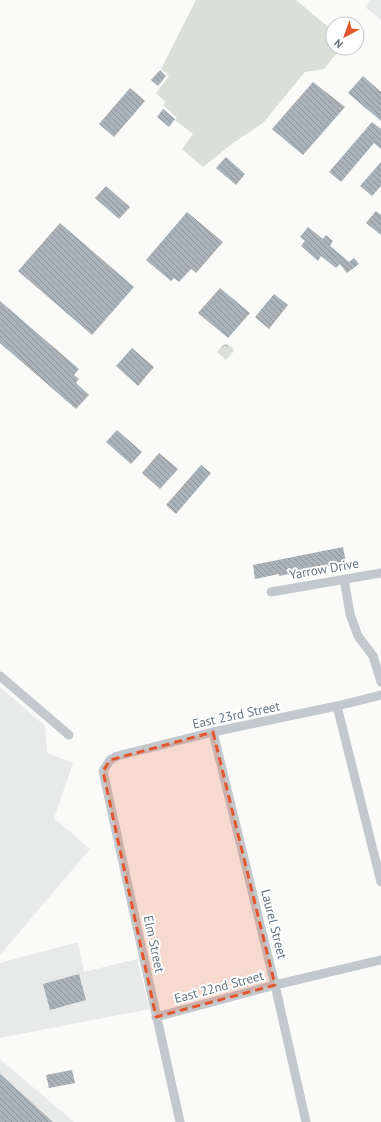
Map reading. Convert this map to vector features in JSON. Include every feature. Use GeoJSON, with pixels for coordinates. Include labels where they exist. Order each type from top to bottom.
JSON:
{"type":"FeatureCollection","features":[{"type":"Feature","properties":{"kind":"street","name":"Yarrow Drive"},"geometry":{"type":"LineString","coordinates":[[271,592],[381,573]]}},
{"type":"Feature","properties":{"kind":"street"},"geometry":{"type":"LineString","coordinates":[[344,579],[350,614],[355,629],[358,636],[373,656],[381,682]]}},
{"type":"Feature","properties":{"kind":"street"},"geometry":{"type":"LineString","coordinates":[[0,676],[69,735]]}},
{"type":"Feature","properties":{"kind":"street","name":"East 23rd Street"},"geometry":{"type":"LineString","coordinates":[[103,771],[110,760],[117,756],[213,732],[337,706],[381,695]]}},
{"type":"Feature","properties":{"kind":"street"},"geometry":{"type":"LineString","coordinates":[[337,706],[381,882]]}},
{"type":"Feature","properties":{"kind":"street","name":"Laurel Street"},"geometry":{"type":"LineString","coordinates":[[213,732],[275,985],[306,1122]]}},
{"type":"Feature","properties":{"kind":"street","name":"Elm Street"},"geometry":{"type":"LineString","coordinates":[[103,771],[180,1122]]}},
{"type":"Feature","properties":{"kind":"street","name":"East 22nd Street"},"geometry":{"type":"LineString","coordinates":[[156,1017],[275,985],[381,960]]}},
{"type":"Feature","properties":{"kind":"highlighted area"},"geometry":{"type":"Polygon","coordinates":[[[213,732],[275,985],[156,1017],[103,771],[110,760],[213,732]]]}},
{"type":"Feature","properties":{"kind":"shaded area"},"geometry":{"type":"Polygon","coordinates":[[[370,0],[381,0],[381,20],[365,7],[370,0]]]}},
{"type":"Feature","properties":{"kind":"shaded area"},"geometry":{"type":"Polygon","coordinates":[[[0,687],[45,726],[47,753],[73,763],[54,818],[90,849],[0,955],[0,687]]]}},
{"type":"Feature","properties":{"kind":"shaded area"},"geometry":{"type":"Polygon","coordinates":[[[78,942],[84,972],[137,959],[150,1009],[0,1038],[0,963],[78,942]]]}},
{"type":"Feature","properties":{"kind":"shaded area"},"geometry":{"type":"Polygon","coordinates":[[[0,1059],[15,1072],[74,1122],[0,1122],[0,1059]]]}},
{"type":"Feature","properties":{"kind":"green space"},"geometry":{"type":"Polygon","coordinates":[[[196,0],[296,0],[325,24],[325,56],[335,56],[324,69],[305,72],[263,123],[233,143],[203,167],[182,149],[193,134],[175,120],[177,118],[163,105],[166,102],[156,93],[169,76],[161,69],[196,0]]]}},
{"type":"Feature","properties":{"kind":"green space"},"geometry":{"type":"Polygon","coordinates":[[[226,344],[231,346],[234,351],[226,360],[217,352],[223,345],[226,344]]]}},
{"type":"Feature","properties":{"kind":"building"},"geometry":{"type":"Polygon","coordinates":[[[160,70],[166,76],[158,86],[151,80],[160,70]]]}},
{"type":"Feature","properties":{"kind":"building"},"geometry":{"type":"Polygon","coordinates":[[[363,76],[381,92],[381,121],[348,93],[363,76]]]}},
{"type":"Feature","properties":{"kind":"building"},"geometry":{"type":"Polygon","coordinates":[[[313,82],[345,107],[303,155],[272,129],[313,82]]]}},
{"type":"Feature","properties":{"kind":"building"},"geometry":{"type":"Polygon","coordinates":[[[130,88],[145,101],[114,137],[99,124],[130,88]]]}},
{"type":"Feature","properties":{"kind":"building"},"geometry":{"type":"Polygon","coordinates":[[[163,109],[175,119],[169,127],[157,117],[163,109]]]}},
{"type":"Feature","properties":{"kind":"building"},"geometry":{"type":"Polygon","coordinates":[[[372,122],[381,129],[381,149],[374,143],[341,182],[329,172],[372,122]]]}},
{"type":"Feature","properties":{"kind":"building"},"geometry":{"type":"Polygon","coordinates":[[[226,157],[245,174],[236,185],[216,168],[226,157]]]}},
{"type":"Feature","properties":{"kind":"building"},"geometry":{"type":"Polygon","coordinates":[[[381,162],[381,186],[372,196],[360,186],[381,162]]]}},
{"type":"Feature","properties":{"kind":"building"},"geometry":{"type":"Polygon","coordinates":[[[106,186],[130,207],[119,219],[95,198],[106,186]]]}},
{"type":"Feature","properties":{"kind":"building"},"geometry":{"type":"Polygon","coordinates":[[[376,211],[381,215],[381,235],[366,223],[376,211]]]}},
{"type":"Feature","properties":{"kind":"building"},"geometry":{"type":"Polygon","coordinates":[[[187,212],[223,242],[196,273],[191,269],[179,282],[174,278],[171,281],[146,260],[187,212]]]}},
{"type":"Feature","properties":{"kind":"building"},"geometry":{"type":"Polygon","coordinates":[[[60,223],[134,287],[92,335],[18,271],[60,223]]]}},
{"type":"Feature","properties":{"kind":"building"},"geometry":{"type":"Polygon","coordinates":[[[308,227],[323,239],[326,235],[333,241],[330,246],[349,262],[354,258],[359,264],[347,273],[340,264],[336,268],[321,256],[318,261],[301,246],[305,241],[300,237],[308,227]]]}},
{"type":"Feature","properties":{"kind":"building"},"geometry":{"type":"Polygon","coordinates":[[[220,288],[250,313],[228,338],[198,313],[220,288]]]}},
{"type":"Feature","properties":{"kind":"building"},"geometry":{"type":"Polygon","coordinates":[[[274,294],[288,305],[269,329],[255,317],[274,294]]]}},
{"type":"Feature","properties":{"kind":"building"},"geometry":{"type":"Polygon","coordinates":[[[0,301],[79,369],[74,375],[79,379],[76,383],[89,395],[76,409],[0,343],[0,301]]]}},
{"type":"Feature","properties":{"kind":"building"},"geometry":{"type":"Polygon","coordinates":[[[132,348],[154,367],[138,386],[116,366],[132,348]]]}},
{"type":"Feature","properties":{"kind":"building"},"geometry":{"type":"Polygon","coordinates":[[[117,430],[142,452],[131,464],[106,442],[117,430]]]}},
{"type":"Feature","properties":{"kind":"building"},"geometry":{"type":"Polygon","coordinates":[[[159,453],[178,469],[160,489],[142,473],[159,453]]]}},
{"type":"Feature","properties":{"kind":"building"},"geometry":{"type":"Polygon","coordinates":[[[201,465],[211,473],[176,514],[166,505],[201,465]]]}},
{"type":"Feature","properties":{"kind":"building"},"geometry":{"type":"Polygon","coordinates":[[[343,547],[346,563],[279,576],[279,574],[255,579],[253,565],[343,547]]]}},
{"type":"Feature","properties":{"kind":"building"},"geometry":{"type":"Polygon","coordinates":[[[79,974],[86,1000],[50,1010],[43,984],[79,974]]]}},
{"type":"Feature","properties":{"kind":"building"},"geometry":{"type":"Polygon","coordinates":[[[72,1070],[75,1083],[49,1088],[46,1075],[72,1070]]]}},
{"type":"Feature","properties":{"kind":"building"},"geometry":{"type":"Polygon","coordinates":[[[0,1074],[53,1122],[0,1122],[0,1074]]]}}]}
